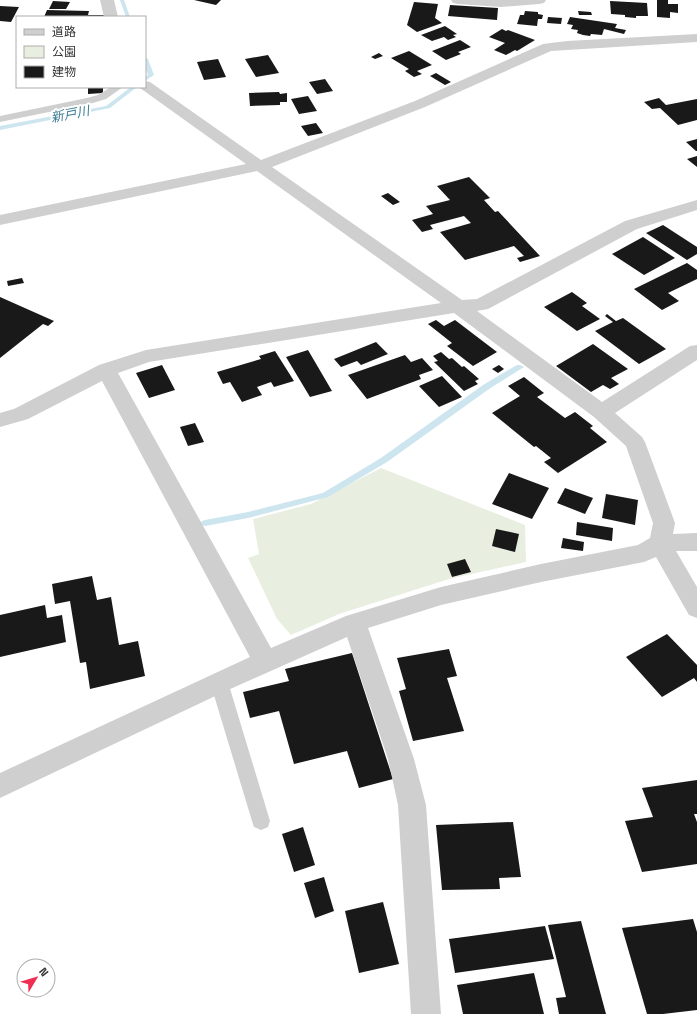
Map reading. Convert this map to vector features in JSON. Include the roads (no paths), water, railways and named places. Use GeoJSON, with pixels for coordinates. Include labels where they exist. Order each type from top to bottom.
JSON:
{"type":"FeatureCollection","features":[{"type":"Feature","properties":{"kind":"street"},"geometry":{"type":"LineString","coordinates":[[107,0],[112,16]]}},
{"type":"Feature","properties":{"kind":"street"},"geometry":{"type":"LineString","coordinates":[[458,0],[501,3],[539,0]]}},
{"type":"Feature","properties":{"kind":"street"},"geometry":{"type":"LineString","coordinates":[[0,220],[259,166],[420,104],[548,47],[697,38]]}},
{"type":"Feature","properties":{"kind":"street"},"geometry":{"type":"LineString","coordinates":[[148,87],[458,306],[601,412],[635,442],[664,523],[660,543],[697,608]]}},
{"type":"Feature","properties":{"kind":"street"},"geometry":{"type":"LineString","coordinates":[[0,420],[21,414],[106,370],[146,356],[458,306],[481,305],[631,225],[697,205]]}},
{"type":"Feature","properties":{"kind":"street"},"geometry":{"type":"LineString","coordinates":[[601,412],[697,351]]}},
{"type":"Feature","properties":{"kind":"street"},"geometry":{"type":"LineString","coordinates":[[106,370],[265,661]]}},
{"type":"Feature","properties":{"kind":"street"},"geometry":{"type":"LineString","coordinates":[[0,786],[219,682],[354,622],[441,596],[541,573],[644,553],[660,543],[697,542]]}},
{"type":"Feature","properties":{"kind":"street"},"geometry":{"type":"LineString","coordinates":[[354,622],[401,759],[412,804],[426,1014]]}},
{"type":"Feature","properties":{"kind":"lane"},"geometry":{"type":"LineString","coordinates":[[0,119],[89,101],[102,97],[116,88]]}},
{"type":"Feature","properties":{"kind":"lane"},"geometry":{"type":"LineString","coordinates":[[219,682],[261,821]]}},
{"type":"Feature","properties":{"kind":"waterway","name":"新戸川"},"geometry":{"type":"LineString","coordinates":[[122,0],[128,16]]}},
{"type":"Feature","properties":{"kind":"waterway","name":"新戸川"},"geometry":{"type":"LineString","coordinates":[[146,62],[151,75],[146,78]]}},
{"type":"Feature","properties":{"kind":"waterway","name":"新戸川"},"geometry":{"type":"LineString","coordinates":[[0,128],[108,107],[133,88]]}},
{"type":"Feature","properties":{"kind":"waterway"},"geometry":{"type":"LineString","coordinates":[[205,523],[248,515],[325,495],[384,460],[486,387],[520,367]]}}]}
